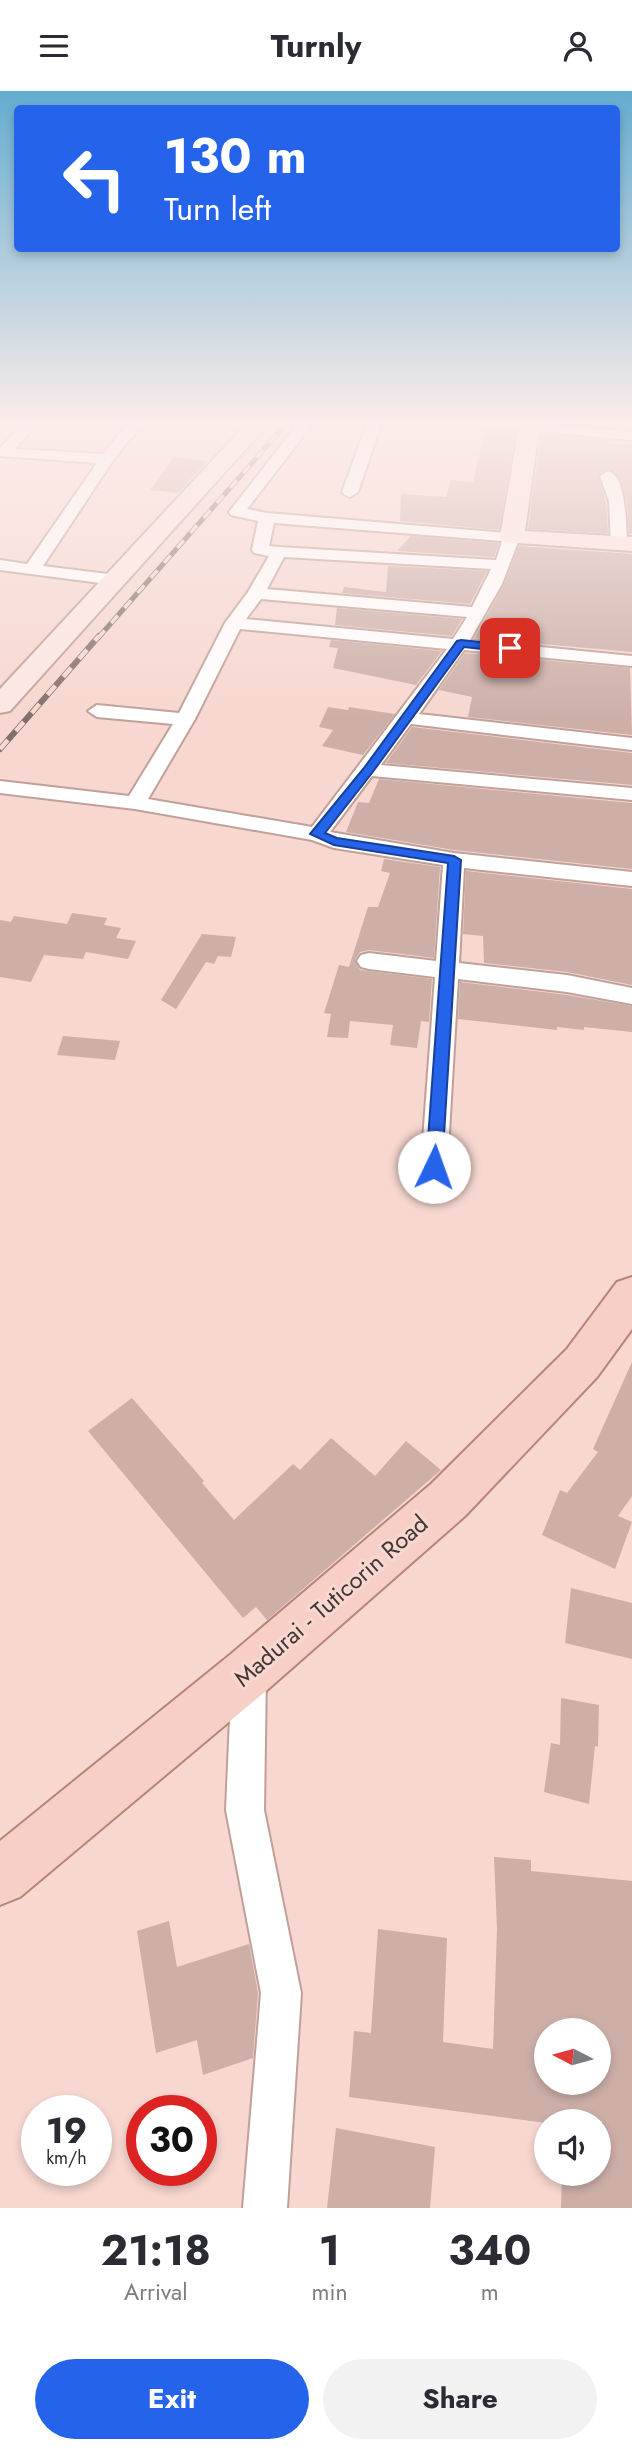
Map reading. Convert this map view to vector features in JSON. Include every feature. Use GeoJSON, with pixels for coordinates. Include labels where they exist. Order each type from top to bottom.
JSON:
{"type":"FeatureCollection","features":[{"type":"Feature","properties":{"kind":"main road","name":"Madurai - Tuticorin Road"},"geometry":{"type":"LineString","coordinates":[[0,1877],[249,1672],[449,1500],[582,1363],[632,1295]]}},
{"type":"Feature","properties":{"kind":"street"},"geometry":{"type":"LineString","coordinates":[[32,569],[67,520]]}},
{"type":"Feature","properties":{"kind":"street"},"geometry":{"type":"LineString","coordinates":[[0,705],[172,520]]}},
{"type":"Feature","properties":{"kind":"street"},"geometry":{"type":"LineString","coordinates":[[266,520],[260,549],[501,565]]}},
{"type":"Feature","properties":{"kind":"street"},"geometry":{"type":"LineString","coordinates":[[301,520],[512,537],[626,543],[621,520]]}},
{"type":"Feature","properties":{"kind":"street"},"geometry":{"type":"LineString","coordinates":[[317,834],[368,771],[461,643],[501,565],[512,537],[515,520]]}},
{"type":"Feature","properties":{"kind":"street"},"geometry":{"type":"LineString","coordinates":[[135,803],[185,719],[234,623],[256,593],[279,552]]}},
{"type":"Feature","properties":{"kind":"street"},"geometry":{"type":"LineString","coordinates":[[0,565],[117,580]]}},
{"type":"Feature","properties":{"kind":"street"},"geometry":{"type":"LineString","coordinates":[[256,593],[477,613]]}},
{"type":"Feature","properties":{"kind":"street"},"geometry":{"type":"LineString","coordinates":[[234,623],[632,661]]}},
{"type":"Feature","properties":{"kind":"street"},"geometry":{"type":"LineString","coordinates":[[97,711],[185,719]]}},
{"type":"Feature","properties":{"kind":"street"},"geometry":{"type":"LineString","coordinates":[[406,717],[632,744]]}},
{"type":"Feature","properties":{"kind":"street"},"geometry":{"type":"LineString","coordinates":[[368,771],[632,794]]}},
{"type":"Feature","properties":{"kind":"street"},"geometry":{"type":"LineString","coordinates":[[0,787],[135,803],[317,834],[334,841],[454,860],[632,879]]}},
{"type":"Feature","properties":{"kind":"street"},"geometry":{"type":"LineString","coordinates":[[434,1167],[454,860]]}},
{"type":"Feature","properties":{"kind":"street"},"geometry":{"type":"LineString","coordinates":[[369,961],[447,972],[581,984],[632,996]]}},
{"type":"Feature","properties":{"kind":"street"},"geometry":{"type":"LineString","coordinates":[[0,1852],[206,1688],[249,1672],[245,1810],[281,1993],[265,2208]]}},
{"type":"Feature","properties":{"kind":"building"},"geometry":{"type":"Polygon","coordinates":[[[400,520],[501,520],[499,530],[400,520]]]}},
{"type":"Feature","properties":{"kind":"building"},"geometry":{"type":"Polygon","coordinates":[[[529,520],[607,520],[608,533],[528,529],[529,520]]]}},
{"type":"Feature","properties":{"kind":"building"},"geometry":{"type":"Polygon","coordinates":[[[628,520],[632,520],[632,534],[629,534],[628,520]]]}},
{"type":"Feature","properties":{"kind":"building"},"geometry":{"type":"Polygon","coordinates":[[[411,536],[499,543],[494,557],[397,551],[411,536]]]}},
{"type":"Feature","properties":{"kind":"building"},"geometry":{"type":"Polygon","coordinates":[[[519,546],[632,554],[632,652],[474,638],[504,585],[519,546]]]}},
{"type":"Feature","properties":{"kind":"building"},"geometry":{"type":"Polygon","coordinates":[[[388,566],[487,571],[470,604],[342,593],[344,587],[386,592],[388,566]]]}},
{"type":"Feature","properties":{"kind":"building"},"geometry":{"type":"Polygon","coordinates":[[[337,608],[462,619],[452,636],[335,625],[337,608]]]}},
{"type":"Feature","properties":{"kind":"building"},"geometry":{"type":"Polygon","coordinates":[[[331,640],[442,651],[416,685],[333,668],[338,648],[329,647],[331,640]]]}},
{"type":"Feature","properties":{"kind":"building"},"geometry":{"type":"Polygon","coordinates":[[[465,653],[630,668],[632,735],[468,717],[472,697],[439,690],[465,653]]]}},
{"type":"Feature","properties":{"kind":"building"},"geometry":{"type":"Polygon","coordinates":[[[328,707],[348,710],[349,707],[395,714],[363,755],[322,746],[333,730],[319,727],[328,707]]]}},
{"type":"Feature","properties":{"kind":"building"},"geometry":{"type":"Polygon","coordinates":[[[412,727],[632,753],[632,785],[386,763],[412,727]]]}},
{"type":"Feature","properties":{"kind":"building"},"geometry":{"type":"Polygon","coordinates":[[[379,779],[632,803],[632,869],[454,850],[346,832],[358,802],[369,803],[379,779]]]}},
{"type":"Feature","properties":{"kind":"building"},"geometry":{"type":"Polygon","coordinates":[[[384,859],[440,867],[434,958],[369,950],[360,952],[355,960],[360,970],[432,979],[429,1022],[421,1021],[417,1048],[390,1045],[393,1025],[350,1021],[348,1038],[327,1037],[331,1014],[324,1013],[339,965],[349,967],[368,907],[378,907],[390,873],[381,871],[384,859]]]}},
{"type":"Feature","properties":{"kind":"building"},"geometry":{"type":"Polygon","coordinates":[[[466,871],[632,889],[632,985],[567,972],[484,963],[483,936],[463,934],[466,871]]]}},
{"type":"Feature","properties":{"kind":"building"},"geometry":{"type":"Polygon","coordinates":[[[72,913],[107,918],[104,925],[121,928],[116,938],[136,941],[128,959],[86,952],[83,959],[44,955],[31,982],[0,977],[0,920],[11,922],[14,916],[67,924],[72,913]]]}},
{"type":"Feature","properties":{"kind":"building"},"geometry":{"type":"Polygon","coordinates":[[[202,934],[236,937],[231,957],[218,956],[214,964],[206,962],[176,1009],[161,1000],[202,934]]]}},
{"type":"Feature","properties":{"kind":"building"},"geometry":{"type":"Polygon","coordinates":[[[460,982],[632,1006],[632,1032],[584,1027],[584,1030],[557,1027],[557,1030],[458,1019],[460,982]]]}},
{"type":"Feature","properties":{"kind":"building"},"geometry":{"type":"Polygon","coordinates":[[[63,1036],[120,1041],[115,1060],[57,1055],[63,1036]]]}},
{"type":"Feature","properties":{"kind":"building"},"geometry":{"type":"Polygon","coordinates":[[[632,1362],[632,1496],[618,1516],[632,1522],[615,1569],[542,1535],[560,1490],[567,1493],[598,1452],[593,1449],[632,1362]]]}},
{"type":"Feature","properties":{"kind":"building"},"geometry":{"type":"Polygon","coordinates":[[[132,1398],[234,1520],[293,1464],[300,1470],[331,1438],[375,1476],[406,1441],[441,1470],[267,1620],[256,1607],[243,1618],[88,1431],[132,1398]]]}},
{"type":"Feature","properties":{"kind":"building"},"geometry":{"type":"Polygon","coordinates":[[[571,1588],[632,1603],[632,1659],[565,1643],[571,1588]]]}},
{"type":"Feature","properties":{"kind":"building"},"geometry":{"type":"Polygon","coordinates":[[[561,1698],[599,1705],[598,1747],[595,1746],[589,1804],[544,1792],[551,1743],[560,1745],[561,1698]]]}},
{"type":"Feature","properties":{"kind":"building"},"geometry":{"type":"Polygon","coordinates":[[[494,1857],[531,1860],[531,1871],[632,1881],[632,2208],[561,2208],[562,2186],[611,2186],[611,2109],[534,2109],[534,2121],[349,2097],[354,2031],[371,2033],[378,1929],[447,1938],[443,2042],[493,2049],[497,1929],[494,1857]]]}},
{"type":"Feature","properties":{"kind":"building"},"geometry":{"type":"Polygon","coordinates":[[[169,1921],[177,1967],[249,1944],[258,1993],[253,2058],[203,2075],[197,2040],[156,2053],[137,1931],[169,1921]]]}},
{"type":"Feature","properties":{"kind":"building"},"geometry":{"type":"Polygon","coordinates":[[[336,2128],[435,2147],[430,2208],[327,2208],[336,2128]]]}},
{"type":"Feature","properties":{"kind":"railway"},"geometry":{"type":"LineString","coordinates":[[98,638],[202,520]]}},
{"type":"Feature","properties":{"kind":"railway"},"geometry":{"type":"LineString","coordinates":[[0,749],[99,636]]}},
{"type":"Feature","properties":{"kind":"route"},"geometry":{"type":"LineString","coordinates":[[434,1167],[454,860],[334,841],[317,834],[368,771],[461,643],[510,648]]}}]}
